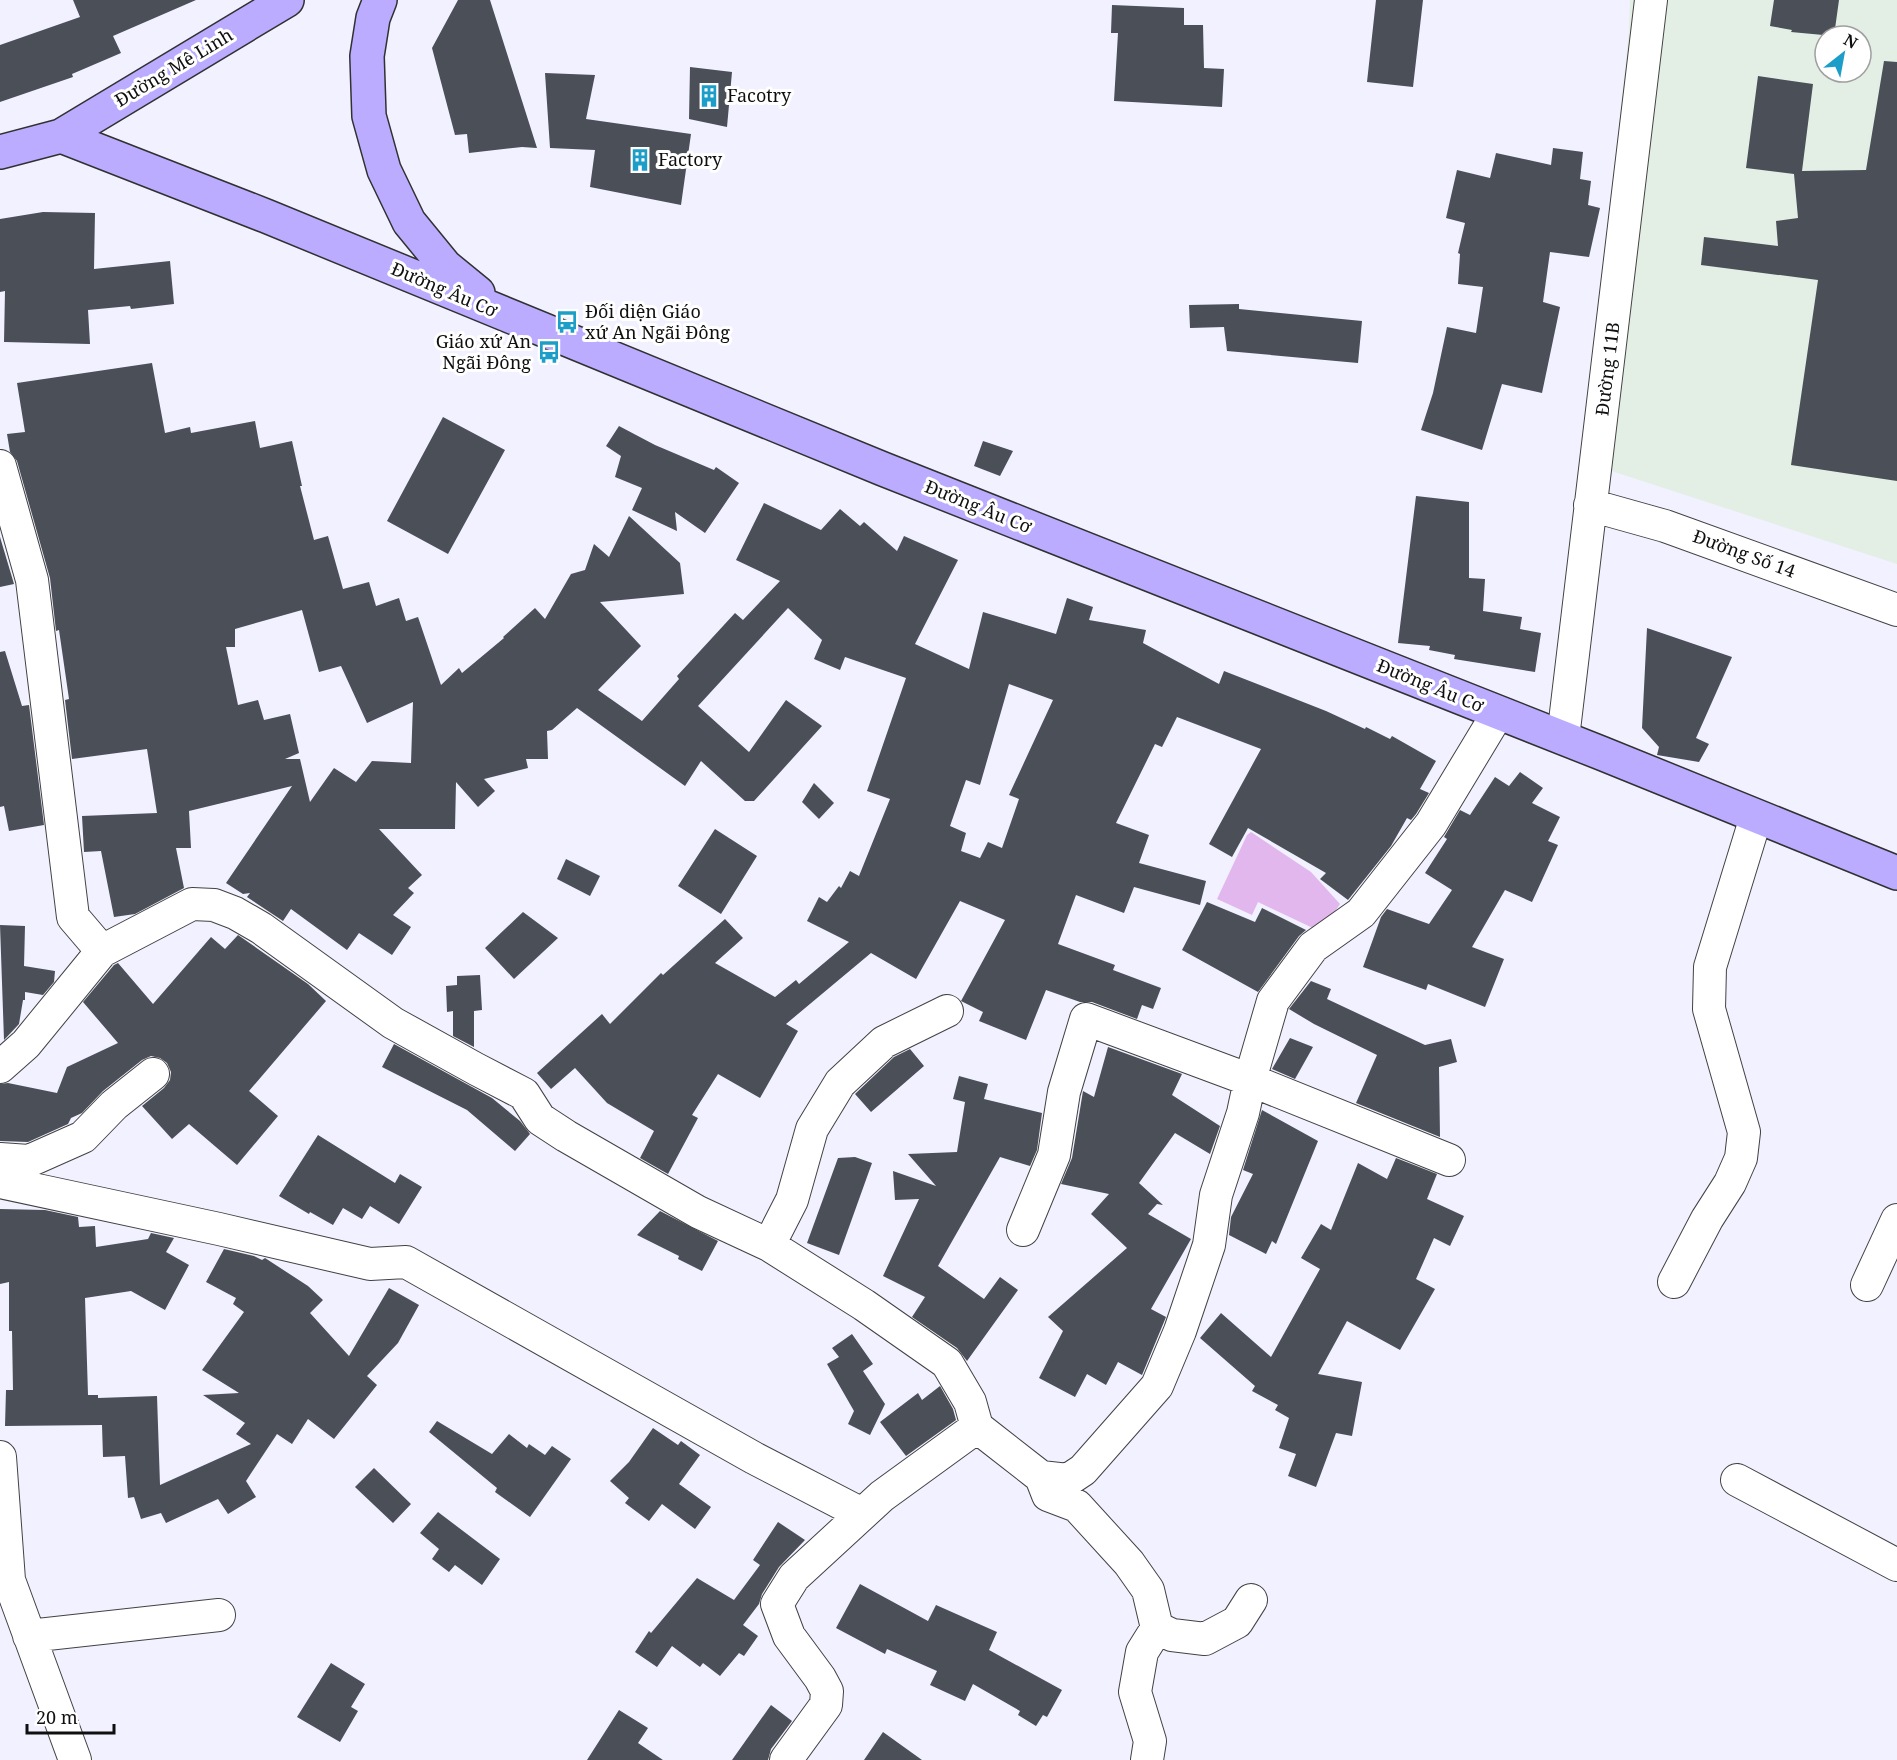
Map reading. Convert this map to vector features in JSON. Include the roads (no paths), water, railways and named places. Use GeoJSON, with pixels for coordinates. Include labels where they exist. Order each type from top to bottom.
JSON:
{"type":"FeatureCollection","features":[{"type":"Feature","properties":{"kind":"main road","name":"Đường Mê Linh"},"geometry":{"type":"LineString","coordinates":[[0,152],[61,136],[287,0]]}},
{"type":"Feature","properties":{"kind":"main road"},"geometry":{"type":"LineString","coordinates":[[380,0],[373,18],[367,56],[369,116],[384,170],[409,222],[445,266],[511,318]]}},
{"type":"Feature","properties":{"kind":"main road","name":"Đường Âu Cơ"},"geometry":{"type":"LineString","coordinates":[[61,136],[266,216],[883,470],[1563,738],[1756,818],[1897,873]]}},
{"type":"Feature","properties":{"kind":"street","name":"Đường 11B"},"geometry":{"type":"LineString","coordinates":[[1563,738],[1651,0]]}},
{"type":"Feature","properties":{"kind":"street"},"geometry":{"type":"LineString","coordinates":[[0,466],[32,580],[73,917],[102,951]]}},
{"type":"Feature","properties":{"kind":"street","name":"Đường Số 14"},"geometry":{"type":"LineString","coordinates":[[1590,506],[1665,526],[1897,610]]}},
{"type":"Feature","properties":{"kind":"street"},"geometry":{"type":"LineString","coordinates":[[1041,1477],[1068,1480],[1083,1470],[1157,1386],[1180,1331],[1209,1245],[1216,1195],[1244,1113],[1250,1080],[1273,1001],[1312,947],[1361,913],[1431,824],[1498,713]]}},
{"type":"Feature","properties":{"kind":"street"},"geometry":{"type":"LineString","coordinates":[[1674,1282],[1707,1219],[1730,1183],[1741,1158],[1744,1132],[1709,1009],[1710,967],[1756,818]]}},
{"type":"Feature","properties":{"kind":"street"},"geometry":{"type":"LineString","coordinates":[[0,1067],[26,1044],[102,951],[192,904],[214,905],[235,913],[393,1023],[524,1094],[540,1119],[566,1136],[698,1212],[769,1245],[864,1305],[947,1363],[970,1402],[977,1427],[1041,1477],[1048,1495],[1077,1506],[1129,1563],[1148,1590],[1157,1628],[1142,1652],[1136,1692],[1150,1741],[1147,1760]]}},
{"type":"Feature","properties":{"kind":"street"},"geometry":{"type":"LineString","coordinates":[[769,1245],[792,1200],[812,1129],[840,1083],[884,1042],[947,1011]]}},
{"type":"Feature","properties":{"kind":"street"},"geometry":{"type":"LineString","coordinates":[[1023,1230],[1054,1155],[1064,1092],[1086,1019],[1250,1080],[1449,1160]]}},
{"type":"Feature","properties":{"kind":"street"},"geometry":{"type":"LineString","coordinates":[[0,1159],[29,1161],[83,1137],[114,1106],[153,1074]]}},
{"type":"Feature","properties":{"kind":"street"},"geometry":{"type":"LineString","coordinates":[[0,1182],[219,1228],[370,1264],[406,1262],[754,1458],[862,1514]]}},
{"type":"Feature","properties":{"kind":"street"},"geometry":{"type":"LineString","coordinates":[[1867,1285],[1897,1220]]}},
{"type":"Feature","properties":{"kind":"street"},"geometry":{"type":"LineString","coordinates":[[786,1760],[826,1706],[827,1691],[789,1636],[777,1604],[794,1577],[882,1496],[977,1427]]}},
{"type":"Feature","properties":{"kind":"street"},"geometry":{"type":"LineString","coordinates":[[0,1457],[9,1580],[75,1760]]}},
{"type":"Feature","properties":{"kind":"street"},"geometry":{"type":"LineString","coordinates":[[1737,1480],[1897,1565]]}},
{"type":"Feature","properties":{"kind":"street"},"geometry":{"type":"LineString","coordinates":[[1157,1628],[1172,1635],[1205,1639],[1237,1622],[1251,1600]]}},
{"type":"Feature","properties":{"kind":"street"},"geometry":{"type":"LineString","coordinates":[[29,1636],[219,1615]]}},
{"type":"Feature","properties":{"kind":"place","name":"Facotry"},"geometry":{"type":"Point","coordinates":[709,96]}},
{"type":"Feature","properties":{"kind":"place","name":"Factory"},"geometry":{"type":"Point","coordinates":[640,160]}},
{"type":"Feature","properties":{"kind":"place","name":"Đối diện Giáo xứ An Ngãi Đông"},"geometry":{"type":"Point","coordinates":[567,322]}},
{"type":"Feature","properties":{"kind":"place","name":"Giáo xứ An Ngãi Đông"},"geometry":{"type":"Point","coordinates":[549,352]}}]}
